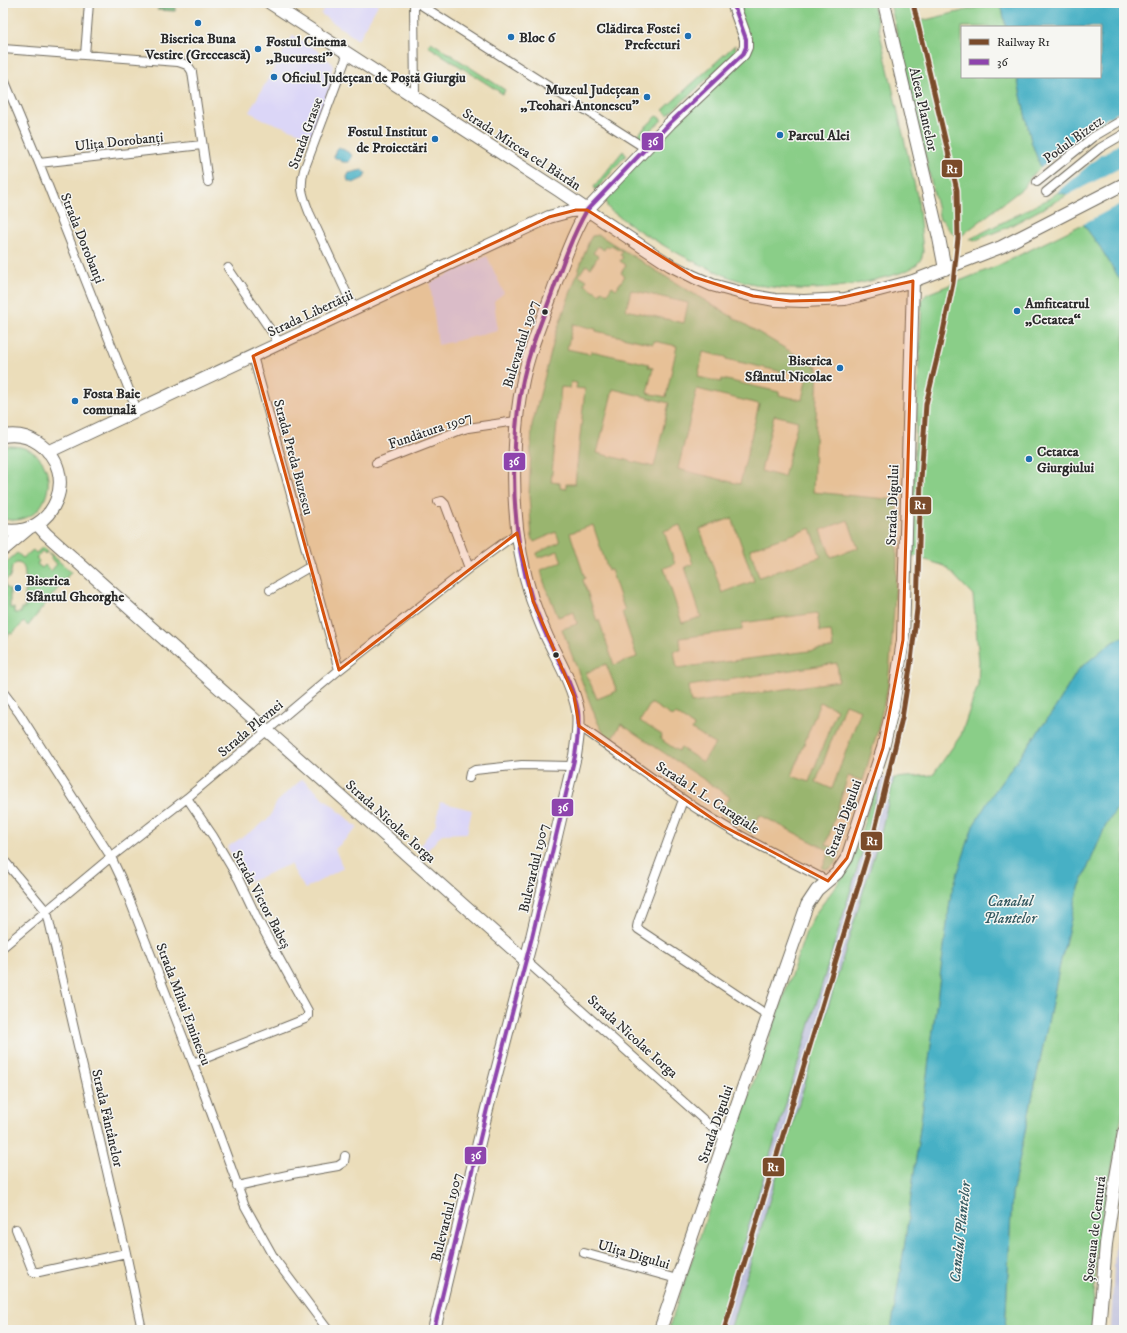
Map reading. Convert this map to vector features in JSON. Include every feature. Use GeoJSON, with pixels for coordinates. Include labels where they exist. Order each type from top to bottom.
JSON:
{"type":"FeatureCollection","features":[{"type":"Feature","properties":{"kind":"street"},"geometry":{"type":"LineString","coordinates":[[84,55],[89,3]]}},
{"type":"Feature","properties":{"kind":"street","name":"Strada Mircea cel Bătrân"},"geometry":{"type":"LineString","coordinates":[[270,3],[670,265],[712,285],[753,296],[790,301],[830,300],[859,296],[914,281],[1001,247],[1124,184]]}},
{"type":"Feature","properties":{"kind":"street"},"geometry":{"type":"LineString","coordinates":[[414,3],[415,97]]}},
{"type":"Feature","properties":{"kind":"street"},"geometry":{"type":"LineString","coordinates":[[418,3],[645,148]]}},
{"type":"Feature","properties":{"kind":"street","name":"Bulevardul 1907"},"geometry":{"type":"LineString","coordinates":[[434,1330],[487,1108],[572,766],[579,726],[578,711],[574,696],[533,601],[526,578],[516,533],[513,490],[516,421],[522,385],[531,349],[568,248],[580,221],[587,210],[645,148],[742,54],[746,47],[746,39],[734,3]]}},
{"type":"Feature","properties":{"kind":"street","name":"Aleea Plantelor"},"geometry":{"type":"LineString","coordinates":[[884,3],[945,269]]}},
{"type":"Feature","properties":{"kind":"street"},"geometry":{"type":"LineString","coordinates":[[3,49],[178,62],[187,65],[192,72],[208,182]]}},
{"type":"Feature","properties":{"kind":"street","name":"Strada Grasse"},"geometry":{"type":"LineString","coordinates":[[348,53],[304,170],[301,185],[303,197],[309,212],[354,309]]}},
{"type":"Feature","properties":{"kind":"street","name":"Strada Dorobanți"},"geometry":{"type":"LineString","coordinates":[[3,77],[39,163],[137,410]]}},
{"type":"Feature","properties":{"kind":"street","name":"Podul Bizetz"},"geometry":{"type":"LineString","coordinates":[[1037,182],[1093,137],[1124,119]]}},
{"type":"Feature","properties":{"kind":"street","name":"Podul Bizetz"},"geometry":{"type":"LineString","coordinates":[[1046,192],[1100,148],[1124,134]]}},
{"type":"Feature","properties":{"kind":"street","name":"Ulița Dorobanți"},"geometry":{"type":"LineString","coordinates":[[39,163],[202,145]]}},
{"type":"Feature","properties":{"kind":"street","name":"Strada Libertății"},"geometry":{"type":"LineString","coordinates":[[48,452],[549,217],[571,211],[587,210]]}},
{"type":"Feature","properties":{"kind":"street"},"geometry":{"type":"LineString","coordinates":[[228,268],[280,344]]}},
{"type":"Feature","properties":{"kind":"street","name":"Strada Digului"},"geometry":{"type":"LineString","coordinates":[[660,1330],[807,905],[816,890],[828,882],[837,873],[847,858],[883,748],[893,706],[903,640],[914,281]]}},
{"type":"Feature","properties":{"kind":"street","name":"Strada Preda Buzescu"},"geometry":{"type":"LineString","coordinates":[[253,356],[339,670]]}},
{"type":"Feature","properties":{"kind":"street","name":"Fundătura 1907"},"geometry":{"type":"LineString","coordinates":[[376,463],[458,430],[516,421]]}},
{"type":"Feature","properties":{"kind":"street"},"geometry":{"type":"LineString","coordinates":[[3,436],[13,435],[26,437],[38,443],[48,452],[55,463],[60,482],[59,492],[52,510],[3,550]]}},
{"type":"Feature","properties":{"kind":"street"},"geometry":{"type":"LineString","coordinates":[[438,502],[442,501],[446,504],[469,568]]}},
{"type":"Feature","properties":{"kind":"street"},"geometry":{"type":"LineString","coordinates":[[3,530],[16,531],[33,526]]}},
{"type":"Feature","properties":{"kind":"street","name":"Strada Nicolae Iorga"},"geometry":{"type":"LineString","coordinates":[[33,526],[52,539],[725,1139]]}},
{"type":"Feature","properties":{"kind":"street","name":"Strada Plevnei"},"geometry":{"type":"LineString","coordinates":[[3,947],[111,857],[187,798],[339,670],[516,533]]}},
{"type":"Feature","properties":{"kind":"street"},"geometry":{"type":"LineString","coordinates":[[270,590],[311,566]]}},
{"type":"Feature","properties":{"kind":"street","name":"Strada Mihai Eminescu"},"geometry":{"type":"LineString","coordinates":[[3,692],[19,713],[111,857],[121,878],[245,1206],[274,1258],[328,1330]]}},
{"type":"Feature","properties":{"kind":"street","name":"Strada I. L. Caragiale"},"geometry":{"type":"LineString","coordinates":[[579,726],[683,800],[741,836],[828,882]]}},
{"type":"Feature","properties":{"kind":"street"},"geometry":{"type":"LineString","coordinates":[[469,778],[470,773],[475,770],[522,765],[572,766]]}},
{"type":"Feature","properties":{"kind":"street","name":"Strada Victor Babeș"},"geometry":{"type":"LineString","coordinates":[[187,798],[213,836],[239,880],[258,920],[308,1012],[308,1016],[305,1019],[192,1063]]}},
{"type":"Feature","properties":{"kind":"street"},"geometry":{"type":"LineString","coordinates":[[683,800],[638,922],[638,929],[769,1016]]}},
{"type":"Feature","properties":{"kind":"street"},"geometry":{"type":"LineString","coordinates":[[3,859],[46,912]]}},
{"type":"Feature","properties":{"kind":"street","name":"Strada Fântânelor"},"geometry":{"type":"LineString","coordinates":[[46,912],[126,1253],[142,1330]]}},
{"type":"Feature","properties":{"kind":"street","name":"Șoseaua de Centură"},"geometry":{"type":"LineString","coordinates":[[1099,1330],[1106,1244],[1124,1132]]}},
{"type":"Feature","properties":{"kind":"street"},"geometry":{"type":"LineString","coordinates":[[237,1186],[338,1166],[344,1162],[345,1156]]}},
{"type":"Feature","properties":{"kind":"street"},"geometry":{"type":"LineString","coordinates":[[16,1229],[33,1272],[39,1272],[126,1253]]}},
{"type":"Feature","properties":{"kind":"street","name":"Ulița Digului"},"geometry":{"type":"LineString","coordinates":[[584,1253],[677,1279]]}},
{"type":"Feature","properties":{"kind":"highlighted area"},"geometry":{"type":"Polygon","coordinates":[[[576,210],[587,210],[694,277],[753,296],[790,301],[830,300],[913,281],[903,640],[883,748],[847,858],[828,881],[723,826],[579,726],[574,696],[533,601],[517,533],[339,670],[253,356],[549,217],[576,210]]]}},
{"type":"Feature","properties":{"kind":"shaded area"},"geometry":{"type":"Polygon","coordinates":[[[327,3],[379,3],[358,40],[321,14],[327,3]]]}},
{"type":"Feature","properties":{"kind":"shaded area"},"geometry":{"type":"Polygon","coordinates":[[[293,35],[323,54],[322,56],[331,62],[333,66],[331,74],[335,73],[312,137],[265,120],[249,112],[293,35]]]}},
{"type":"Feature","properties":{"kind":"shaded area"},"geometry":{"type":"Polygon","coordinates":[[[487,256],[504,293],[494,301],[498,331],[438,345],[430,283],[487,256]]]}},
{"type":"Feature","properties":{"kind":"shaded area"},"geometry":{"type":"Polygon","coordinates":[[[881,777],[894,778],[880,836],[730,1330],[717,1330],[868,833],[881,777]]]}},
{"type":"Feature","properties":{"kind":"shaded area"},"geometry":{"type":"Polygon","coordinates":[[[302,779],[358,828],[335,849],[343,868],[305,889],[290,864],[249,882],[227,847],[258,827],[270,817],[277,802],[302,779]]]}},
{"type":"Feature","properties":{"kind":"shaded area"},"geometry":{"type":"Polygon","coordinates":[[[440,802],[472,810],[467,833],[442,834],[426,852],[419,847],[435,826],[440,802]]]}},
{"type":"Feature","properties":{"kind":"shaded area"},"geometry":{"type":"Polygon","coordinates":[[[1124,1199],[1124,1330],[1111,1330],[1115,1244],[1124,1199]]]}},
{"type":"Feature","properties":{"kind":"green space"},"geometry":{"type":"Polygon","coordinates":[[[162,3],[177,3],[175,11],[157,10],[162,3]]]}},
{"type":"Feature","properties":{"kind":"green space","name":"Parcul Alei"},"geometry":{"type":"Polygon","coordinates":[[[733,3],[873,3],[918,200],[923,252],[918,263],[913,267],[901,273],[882,278],[846,286],[828,288],[793,289],[757,284],[728,277],[667,248],[636,229],[610,210],[606,201],[599,196],[743,54],[733,3]]]}},
{"type":"Feature","properties":{"kind":"green space"},"geometry":{"type":"Polygon","coordinates":[[[890,3],[916,3],[921,21],[1001,3],[1006,26],[961,26],[961,78],[1017,78],[1031,141],[1041,168],[1032,175],[1023,188],[961,236],[952,233],[943,220],[940,220],[890,3]]]}},
{"type":"Feature","properties":{"kind":"green space"},"geometry":{"type":"Polygon","coordinates":[[[431,42],[505,90],[503,94],[428,46],[431,42]]]}},
{"type":"Feature","properties":{"kind":"green space"},"geometry":{"type":"Polygon","coordinates":[[[735,45],[736,49],[733,55],[668,115],[663,110],[735,45]]]}},
{"type":"Feature","properties":{"kind":"green space"},"geometry":{"type":"Polygon","coordinates":[[[657,116],[662,120],[643,137],[639,138],[636,136],[657,116]]]}},
{"type":"Feature","properties":{"kind":"green space"},"geometry":{"type":"Polygon","coordinates":[[[623,151],[626,155],[596,190],[594,187],[623,151]]]}},
{"type":"Feature","properties":{"kind":"green space"},"geometry":{"type":"Polygon","coordinates":[[[1058,192],[1068,195],[1008,227],[976,240],[970,239],[1050,198],[1058,192]]]}},
{"type":"Feature","properties":{"kind":"green space"},"geometry":{"type":"Polygon","coordinates":[[[1083,224],[1100,247],[1124,286],[1124,636],[1107,646],[1078,670],[1054,710],[994,792],[973,827],[951,894],[905,1242],[891,1330],[730,1330],[880,836],[894,778],[933,775],[961,735],[978,685],[979,661],[973,595],[945,566],[910,555],[922,299],[927,294],[997,266],[1083,224]]]}},
{"type":"Feature","properties":{"kind":"green space"},"geometry":{"type":"Polygon","coordinates":[[[599,235],[679,285],[818,368],[813,492],[897,500],[897,565],[888,686],[878,729],[863,781],[848,776],[826,845],[841,850],[832,867],[826,869],[822,868],[830,851],[760,815],[751,833],[720,812],[730,797],[621,724],[611,740],[603,732],[597,721],[562,629],[577,624],[574,612],[558,617],[544,582],[541,570],[562,562],[558,551],[538,558],[537,553],[560,542],[556,532],[534,542],[532,537],[529,496],[532,425],[556,333],[592,236],[599,235]],[[611,245],[609,248],[606,246],[604,250],[598,246],[593,253],[598,256],[591,268],[586,265],[579,275],[587,280],[584,284],[600,294],[602,290],[607,294],[612,286],[616,289],[625,276],[621,273],[626,265],[620,261],[623,257],[620,255],[622,251],[611,245]],[[631,290],[626,310],[684,323],[688,303],[631,290]],[[573,324],[567,349],[590,354],[591,351],[649,364],[648,367],[653,368],[647,393],[666,397],[677,346],[654,341],[653,344],[596,331],[596,329],[573,324]],[[703,352],[698,377],[721,382],[722,379],[779,392],[779,395],[802,400],[807,375],[784,370],[783,372],[726,359],[726,357],[703,352]],[[571,382],[570,388],[561,387],[551,482],[560,483],[560,488],[566,489],[566,484],[575,484],[585,389],[576,388],[577,383],[571,382]],[[613,389],[597,453],[654,467],[669,403],[613,389]],[[697,389],[678,469],[740,484],[759,404],[697,389]],[[774,415],[761,471],[784,477],[798,421],[774,415]],[[732,518],[700,529],[722,593],[754,581],[732,518]],[[848,520],[821,530],[831,557],[858,548],[848,520]],[[593,525],[570,533],[585,578],[583,580],[597,621],[599,620],[614,665],[637,657],[622,612],[625,611],[611,570],[608,570],[593,525]],[[680,525],[664,531],[675,564],[664,568],[682,623],[701,617],[685,567],[693,564],[680,525]],[[811,528],[750,549],[759,577],[821,557],[811,528]],[[817,613],[742,623],[742,630],[680,638],[681,650],[674,651],[677,668],[833,648],[831,631],[820,632],[817,613]],[[837,663],[688,686],[691,703],[839,681],[837,663]],[[606,664],[586,673],[597,699],[617,691],[606,664]],[[820,702],[792,776],[809,782],[837,709],[820,702]],[[651,703],[640,721],[662,735],[660,739],[678,751],[681,748],[703,762],[715,744],[692,730],[694,726],[676,714],[673,717],[651,703]],[[845,704],[816,782],[832,789],[861,710],[845,704]]]}},
{"type":"Feature","properties":{"kind":"green space"},"geometry":{"type":"Polygon","coordinates":[[[9,446],[28,449],[40,459],[47,472],[48,487],[44,501],[35,513],[21,519],[3,519],[3,447],[9,446]]]}},
{"type":"Feature","properties":{"kind":"green space"},"geometry":{"type":"Polygon","coordinates":[[[43,547],[71,572],[28,626],[24,622],[12,634],[10,633],[3,644],[3,565],[17,553],[23,558],[33,550],[36,553],[43,547]],[[42,551],[36,558],[39,561],[37,564],[42,568],[45,565],[51,571],[57,564],[50,558],[52,556],[47,552],[45,554],[42,551]],[[16,563],[12,567],[10,577],[5,581],[5,586],[10,590],[10,608],[14,608],[14,613],[21,613],[21,608],[25,608],[25,590],[27,590],[30,586],[30,581],[25,577],[25,570],[23,566],[16,563]]]}},
{"type":"Feature","properties":{"kind":"green space"},"geometry":{"type":"Polygon","coordinates":[[[878,777],[881,777],[868,833],[717,1330],[668,1330],[806,932],[815,914],[842,878],[853,859],[878,777]]]}},
{"type":"Feature","properties":{"kind":"green space"},"geometry":{"type":"Polygon","coordinates":[[[1124,797],[1124,1105],[1097,1247],[1092,1330],[1005,1330],[1012,1194],[1061,960],[1078,890],[1105,827],[1124,797]]]}},
{"type":"Feature","properties":{"kind":"water"},"geometry":{"type":"Polygon","coordinates":[[[1001,3],[1124,3],[1124,286],[1100,247],[1083,224],[1068,195],[1058,192],[1041,168],[1031,141],[1017,78],[1101,78],[1101,26],[1006,26],[1001,3]]]}},
{"type":"Feature","properties":{"kind":"water"},"geometry":{"type":"Polygon","coordinates":[[[339,147],[351,154],[352,157],[349,162],[343,162],[334,157],[335,151],[339,147]]]}},
{"type":"Feature","properties":{"kind":"water"},"geometry":{"type":"Polygon","coordinates":[[[362,170],[366,173],[364,178],[353,183],[348,181],[347,177],[349,173],[362,170]]]}},
{"type":"Feature","properties":{"kind":"water","name":"Canalul Plantelor"},"geometry":{"type":"Polygon","coordinates":[[[1124,636],[1124,797],[1105,827],[1078,890],[1061,960],[1012,1194],[1005,1330],[891,1330],[905,1242],[951,894],[973,826],[994,792],[1054,710],[1078,670],[1107,646],[1124,636]]]}},
{"type":"Feature","properties":{"kind":"pier"},"geometry":{"type":"Polygon","coordinates":[[[1124,109],[1124,141],[1105,154],[1102,154],[1056,193],[1039,169],[1087,131],[1087,128],[1090,128],[1124,109]]]}},
{"type":"Feature","properties":{"kind":"pier"},"geometry":{"type":"Polygon","coordinates":[[[1124,166],[1124,202],[1081,225],[1066,196],[1124,166]]]}},
{"type":"Feature","properties":{"kind":"rail line","name":"R1"},"geometry":{"type":"LineString","coordinates":[[724,1330],[874,834],[902,718],[911,661],[917,609],[921,479],[926,404],[953,283],[958,238],[957,190],[913,3]]}},
{"type":"Feature","properties":{"kind":"transit line","name":"36"},"geometry":{"type":"LineString","coordinates":[[434,1330],[487,1109],[532,937],[575,756],[578,734],[578,711],[574,695],[534,605],[522,561],[516,523],[514,484],[515,437],[517,415],[525,373],[535,338],[564,261],[572,240],[587,210],[670,123],[743,54],[746,47],[746,39],[733,3]]}},
{"type":"Feature","properties":{"kind":"place","name":"Biserica Buna Vestire (Grecească)"},"geometry":{"type":"Point","coordinates":[198,23]}},
{"type":"Feature","properties":{"kind":"place","name":"Clădirea Fostei Prefecturi"},"geometry":{"type":"Point","coordinates":[688,36]}},
{"type":"Feature","properties":{"kind":"place","name":"Bloc 6"},"geometry":{"type":"Point","coordinates":[511,37]}},
{"type":"Feature","properties":{"kind":"place","name":"Fostul Cinema ,,Bucuresti\""},"geometry":{"type":"Point","coordinates":[258,49]}},
{"type":"Feature","properties":{"kind":"place","name":"Oficiul Județean de Poștă Giurgiu"},"geometry":{"type":"Point","coordinates":[274,77]}},
{"type":"Feature","properties":{"kind":"place","name":"Muzeul Județean „Teohari Antonescu”"},"geometry":{"type":"Point","coordinates":[647,97]}},
{"type":"Feature","properties":{"kind":"place","name":"Parcul Alei"},"geometry":{"type":"Point","coordinates":[780,135]}},
{"type":"Feature","properties":{"kind":"place","name":"Fostul Institut de Proiectări"},"geometry":{"type":"Point","coordinates":[435,139]}},
{"type":"Feature","properties":{"kind":"place","name":"Amfiteatrul „Cetatea“"},"geometry":{"type":"Point","coordinates":[1017,311]}},
{"type":"Feature","properties":{"kind":"place","name":"Biserica Sfântul Nicolae"},"geometry":{"type":"Point","coordinates":[840,368]}},
{"type":"Feature","properties":{"kind":"place","name":"Fosta Baie comunală"},"geometry":{"type":"Point","coordinates":[75,401]}},
{"type":"Feature","properties":{"kind":"place","name":"Cetatea Giurgiului"},"geometry":{"type":"Point","coordinates":[1029,459]}},
{"type":"Feature","properties":{"kind":"place","name":"Biserica Sfântul Gheorghe"},"geometry":{"type":"Point","coordinates":[18,588]}}]}
